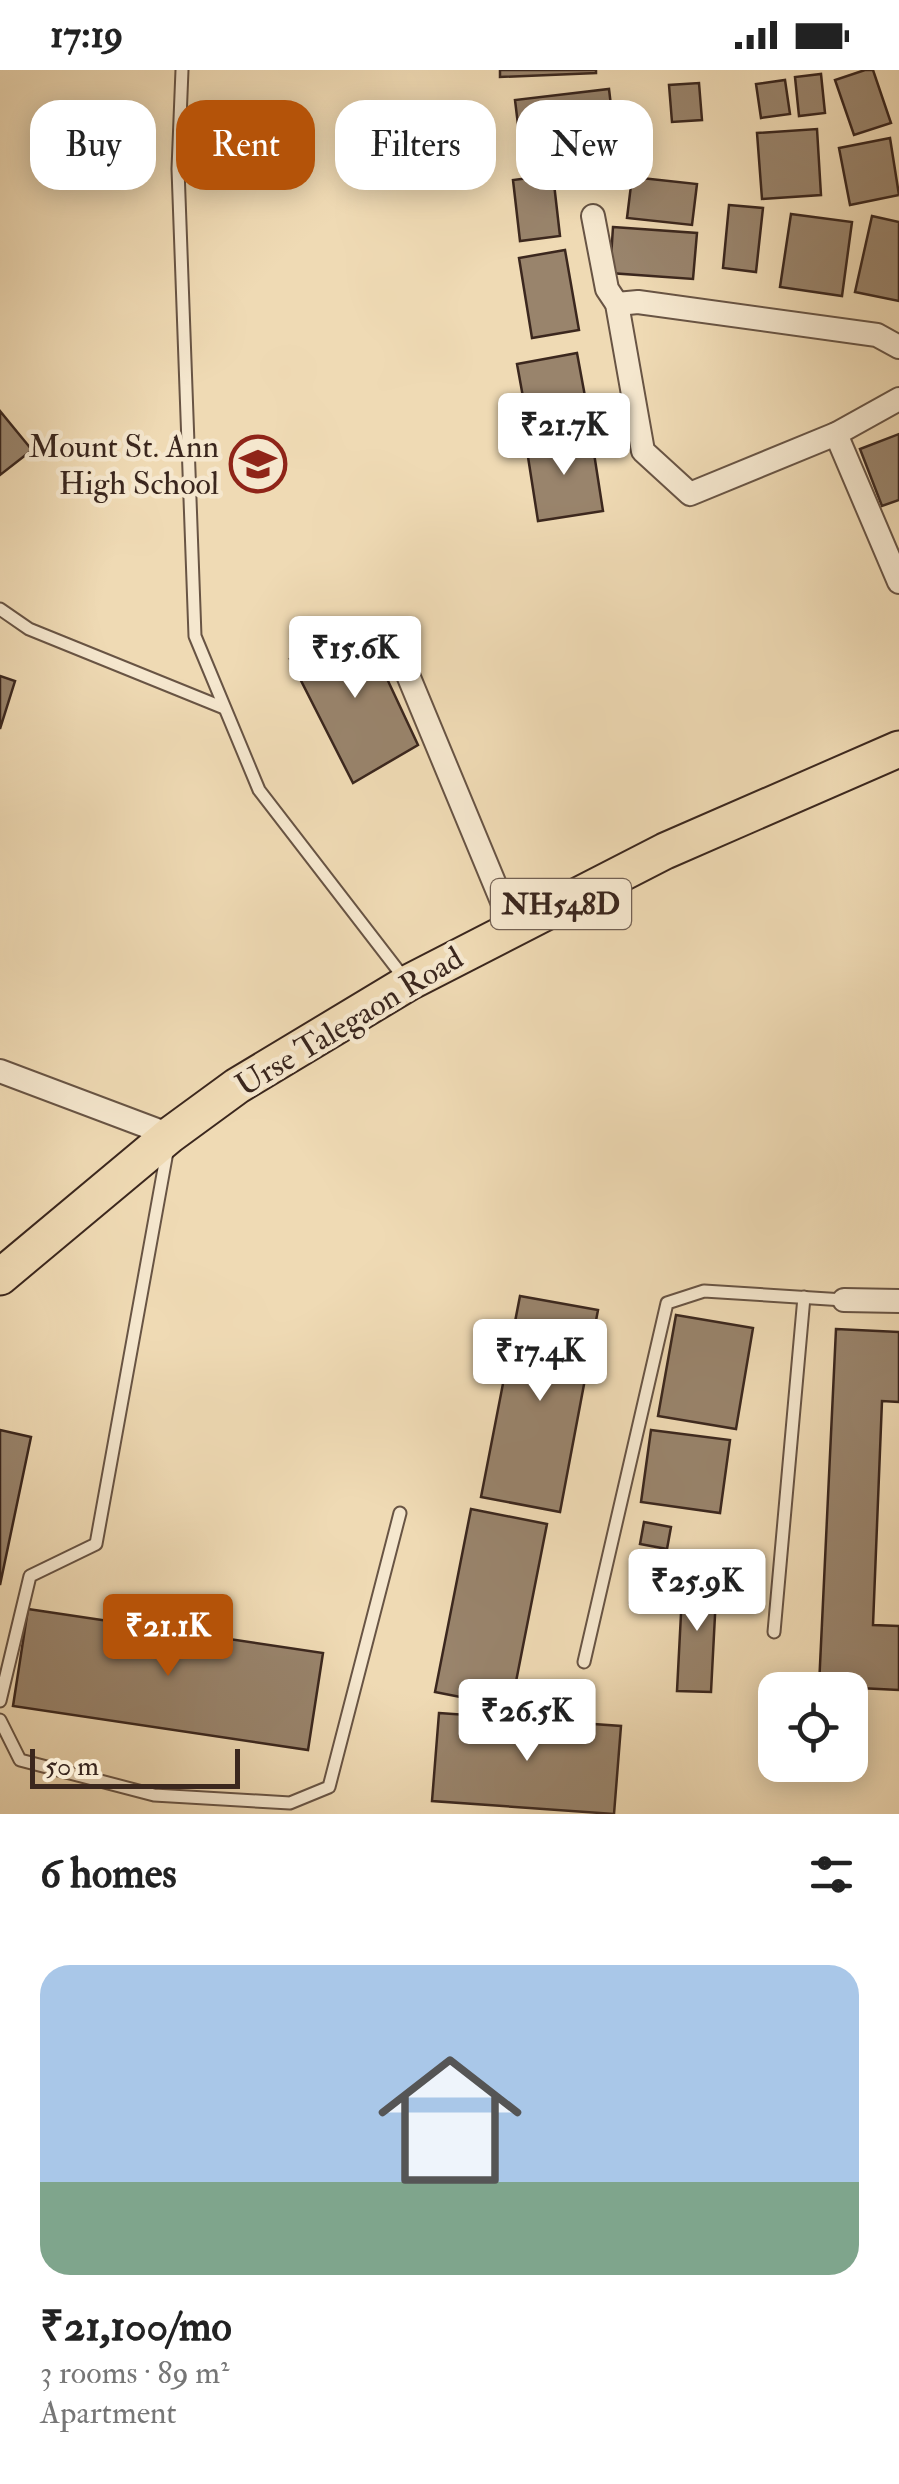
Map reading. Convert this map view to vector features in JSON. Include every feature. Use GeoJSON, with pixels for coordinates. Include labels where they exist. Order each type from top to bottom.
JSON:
{"type":"FeatureCollection","features":[{"type":"Feature","properties":{"kind":"highway","name":"Urse Talegaon Road"},"geometry":{"type":"LineString","coordinates":[[0,1277],[170,1136],[237,1086],[408,983],[665,851],[899,749]]}},
{"type":"Feature","properties":{"kind":"street"},"geometry":{"type":"LineString","coordinates":[[592,216],[607,290],[617,304],[643,451],[690,494],[836,434],[899,399]]}},
{"type":"Feature","properties":{"kind":"street"},"geometry":{"type":"LineString","coordinates":[[617,304],[638,302],[877,335],[899,347]]}},
{"type":"Feature","properties":{"kind":"street"},"geometry":{"type":"LineString","coordinates":[[836,434],[899,582]]}},
{"type":"Feature","properties":{"kind":"street"},"geometry":{"type":"LineString","coordinates":[[398,651],[513,928]]}},
{"type":"Feature","properties":{"kind":"street"},"geometry":{"type":"LineString","coordinates":[[0,1072],[170,1136]]}},
{"type":"Feature","properties":{"kind":"street"},"geometry":{"type":"LineString","coordinates":[[844,1300],[899,1302]]}},
{"type":"Feature","properties":{"kind":"lane"},"geometry":{"type":"LineString","coordinates":[[182,70],[178,169],[194,636],[259,790],[408,983]]}},
{"type":"Feature","properties":{"kind":"lane"},"geometry":{"type":"LineString","coordinates":[[0,609],[30,629],[224,708]]}},
{"type":"Feature","properties":{"kind":"lane"},"geometry":{"type":"LineString","coordinates":[[0,1701],[30,1576],[96,1544],[170,1136]]}},
{"type":"Feature","properties":{"kind":"lane"},"geometry":{"type":"LineString","coordinates":[[584,1662],[667,1303],[704,1292],[844,1300]]}},
{"type":"Feature","properties":{"kind":"lane"},"geometry":{"type":"LineString","coordinates":[[774,1632],[804,1298]]}},
{"type":"Feature","properties":{"kind":"lane"},"geometry":{"type":"LineString","coordinates":[[0,1720],[20,1760],[154,1795],[290,1802],[329,1787],[400,1513]]}},
{"type":"Feature","properties":{"kind":"building"},"geometry":{"type":"Polygon","coordinates":[[[500,70],[596,70],[596,73],[500,77],[500,70]]]}},
{"type":"Feature","properties":{"kind":"building"},"geometry":{"type":"Polygon","coordinates":[[[873,70],[891,123],[854,135],[835,80],[873,70]]]}},
{"type":"Feature","properties":{"kind":"building"},"geometry":{"type":"Polygon","coordinates":[[[821,74],[825,113],[799,116],[795,77],[821,74]]]}},
{"type":"Feature","properties":{"kind":"building"},"geometry":{"type":"Polygon","coordinates":[[[785,80],[790,114],[761,118],[756,84],[785,80]]]}},
{"type":"Feature","properties":{"kind":"building"},"geometry":{"type":"Polygon","coordinates":[[[699,83],[702,120],[672,122],[669,85],[699,83]]]}},
{"type":"Feature","properties":{"kind":"building"},"geometry":{"type":"Polygon","coordinates":[[[609,89],[610,100],[516,100],[516,108],[515,100],[609,89]]]}},
{"type":"Feature","properties":{"kind":"building"},"geometry":{"type":"Polygon","coordinates":[[[817,129],[821,195],[762,199],[757,133],[817,129]]]}},
{"type":"Feature","properties":{"kind":"building"},"geometry":{"type":"Polygon","coordinates":[[[890,138],[899,195],[850,205],[839,148],[890,138]]]}},
{"type":"Feature","properties":{"kind":"building"},"geometry":{"type":"Polygon","coordinates":[[[653,179],[697,184],[692,225],[627,218],[630,190],[653,190],[653,179]]]}},
{"type":"Feature","properties":{"kind":"building"},"geometry":{"type":"Polygon","coordinates":[[[513,180],[516,190],[555,190],[560,236],[520,241],[513,180]]]}},
{"type":"Feature","properties":{"kind":"building"},"geometry":{"type":"Polygon","coordinates":[[[729,205],[763,208],[756,272],[723,268],[729,205]]]}},
{"type":"Feature","properties":{"kind":"building"},"geometry":{"type":"Polygon","coordinates":[[[791,214],[852,222],[842,296],[780,287],[791,214]]]}},
{"type":"Feature","properties":{"kind":"building"},"geometry":{"type":"Polygon","coordinates":[[[872,216],[899,222],[899,301],[855,292],[872,216]]]}},
{"type":"Feature","properties":{"kind":"building"},"geometry":{"type":"Polygon","coordinates":[[[613,227],[697,233],[693,279],[610,273],[613,227]]]}},
{"type":"Feature","properties":{"kind":"building"},"geometry":{"type":"Polygon","coordinates":[[[565,250],[579,330],[532,338],[519,258],[565,250]]]}},
{"type":"Feature","properties":{"kind":"building"},"geometry":{"type":"Polygon","coordinates":[[[577,353],[589,418],[529,430],[517,364],[577,353]]]}},
{"type":"Feature","properties":{"kind":"building"},"geometry":{"type":"Polygon","coordinates":[[[0,411],[32,450],[0,475],[0,411]]]}},
{"type":"Feature","properties":{"kind":"building"},"geometry":{"type":"Polygon","coordinates":[[[591,434],[603,511],[538,521],[526,444],[591,434]]]}},
{"type":"Feature","properties":{"kind":"building"},"geometry":{"type":"Polygon","coordinates":[[[899,434],[899,500],[882,506],[860,449],[899,434]]]}},
{"type":"Feature","properties":{"kind":"building"},"geometry":{"type":"Polygon","coordinates":[[[360,621],[418,745],[353,783],[290,659],[360,621]]]}},
{"type":"Feature","properties":{"kind":"building"},"geometry":{"type":"Polygon","coordinates":[[[0,676],[15,681],[0,729],[0,676]]]}},
{"type":"Feature","properties":{"kind":"building"},"geometry":{"type":"Polygon","coordinates":[[[520,1296],[598,1310],[560,1512],[481,1497],[520,1296]]]}},
{"type":"Feature","properties":{"kind":"building"},"geometry":{"type":"Polygon","coordinates":[[[676,1315],[753,1328],[736,1429],[658,1416],[676,1315]]]}},
{"type":"Feature","properties":{"kind":"building"},"geometry":{"type":"Polygon","coordinates":[[[836,1329],[899,1332],[899,1402],[882,1401],[873,1625],[899,1626],[899,1690],[868,1688],[868,1672],[820,1672],[836,1329]]]}},
{"type":"Feature","properties":{"kind":"building"},"geometry":{"type":"Polygon","coordinates":[[[0,1430],[31,1437],[0,1585],[0,1430]]]}},
{"type":"Feature","properties":{"kind":"building"},"geometry":{"type":"Polygon","coordinates":[[[651,1430],[730,1440],[720,1513],[641,1502],[651,1430]]]}},
{"type":"Feature","properties":{"kind":"building"},"geometry":{"type":"Polygon","coordinates":[[[471,1509],[547,1524],[511,1707],[435,1692],[471,1509]]]}},
{"type":"Feature","properties":{"kind":"building"},"geometry":{"type":"Polygon","coordinates":[[[644,1522],[671,1527],[667,1549],[640,1544],[644,1522]]]}},
{"type":"Feature","properties":{"kind":"building"},"geometry":{"type":"Polygon","coordinates":[[[635,1558],[657,1560],[651,1605],[630,1603],[635,1558]]]}},
{"type":"Feature","properties":{"kind":"building"},"geometry":{"type":"Polygon","coordinates":[[[683,1575],[717,1577],[711,1692],[677,1691],[683,1575]]]}},
{"type":"Feature","properties":{"kind":"building"},"geometry":{"type":"Polygon","coordinates":[[[28,1609],[323,1653],[308,1750],[13,1706],[28,1609]]]}},
{"type":"Feature","properties":{"kind":"building"},"geometry":{"type":"Polygon","coordinates":[[[439,1713],[621,1726],[614,1814],[432,1801],[439,1713]]]}},
{"type":"Feature","properties":{"kind":"place","name":"Mount St. Ann High School"},"geometry":{"type":"Point","coordinates":[258,464]}}]}
